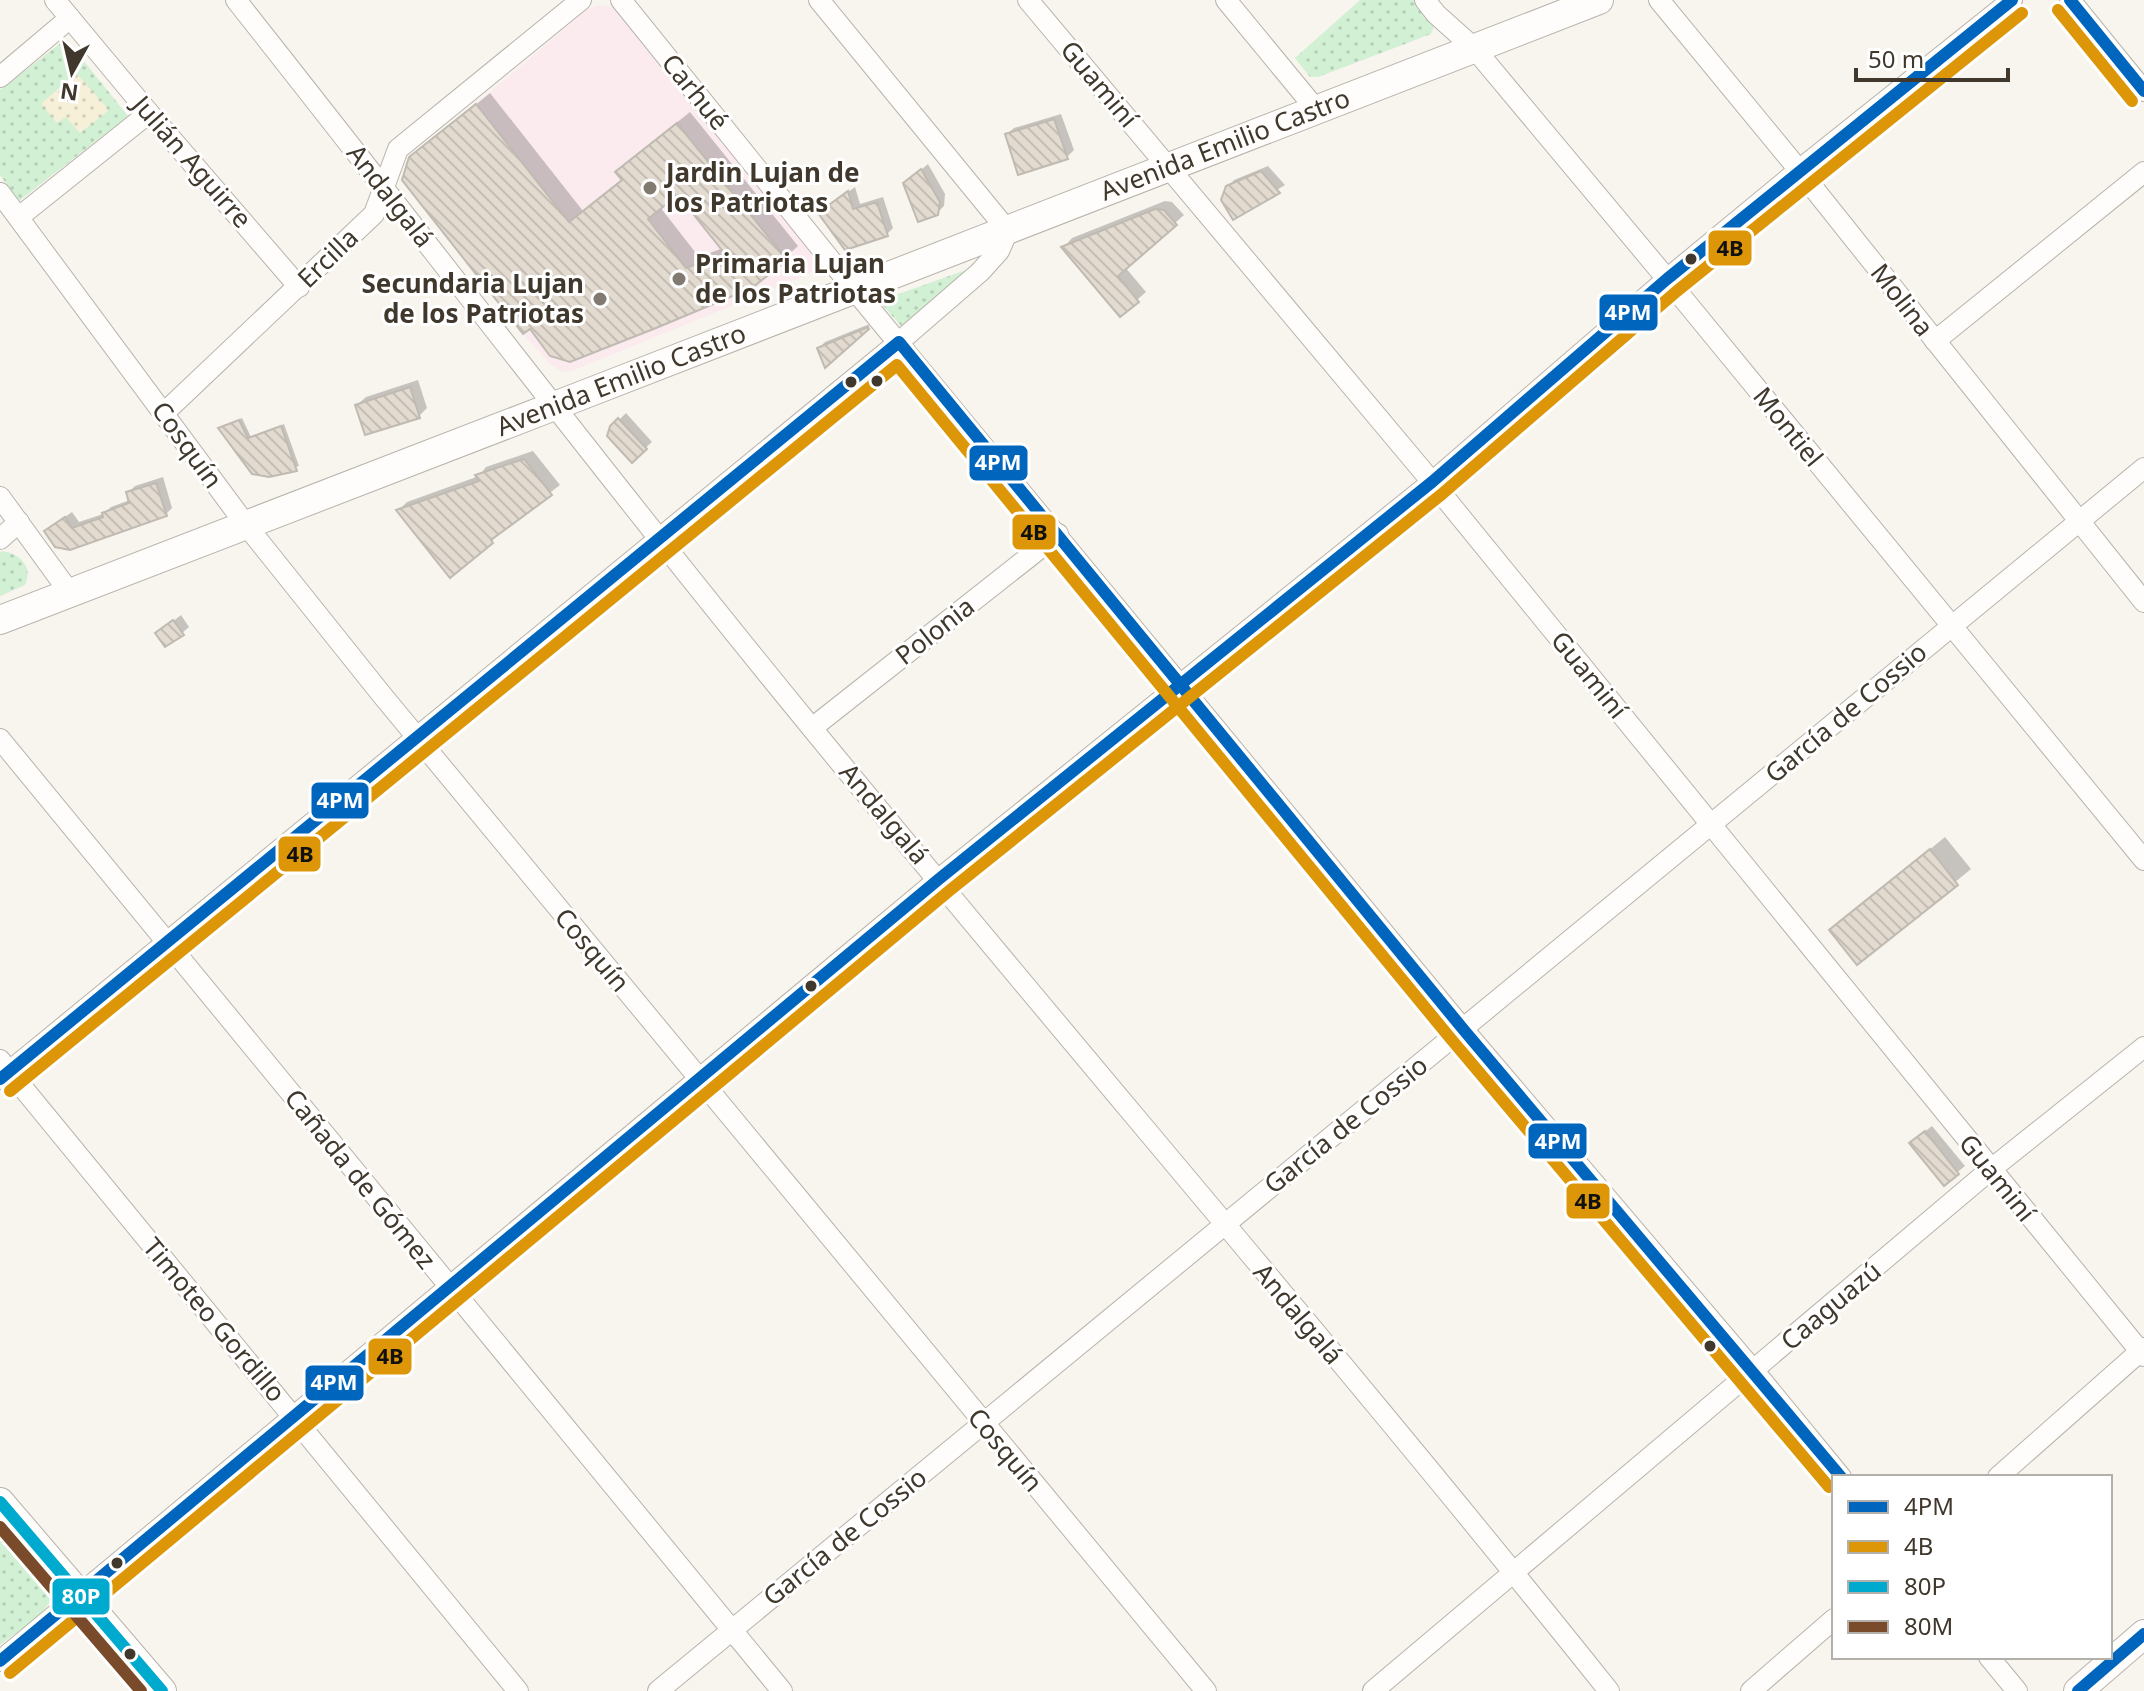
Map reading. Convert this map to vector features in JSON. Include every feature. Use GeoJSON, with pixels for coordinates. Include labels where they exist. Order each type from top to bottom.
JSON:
{"type":"FeatureCollection","features":[{"type":"Feature","properties":{"kind":"main road","name":"Avenida Emilio Castro"},"geometry":{"type":"LineString","coordinates":[[0,620],[1599,0]]}},
{"type":"Feature","properties":{"kind":"main road"},"geometry":{"type":"LineString","coordinates":[[0,1502],[162,1691]]}},
{"type":"Feature","properties":{"kind":"main road"},"geometry":{"type":"LineString","coordinates":[[2078,1691],[2144,1634]]}},
{"type":"Feature","properties":{"kind":"street","name":"Julián Aguirre"},"geometry":{"type":"LineString","coordinates":[[55,0],[299,287]]}},
{"type":"Feature","properties":{"kind":"street","name":"Andalgalá"},"geometry":{"type":"LineString","coordinates":[[236,0],[553,405],[812,728],[1513,1571],[1609,1691]]}},
{"type":"Feature","properties":{"kind":"street","name":"Carhué"},"geometry":{"type":"LineString","coordinates":[[621,0],[853,288],[1463,1029],[1839,1475]]}},
{"type":"Feature","properties":{"kind":"street"},"geometry":{"type":"LineString","coordinates":[[3,1070],[167,943],[660,540],[899,342],[980,272],[999,251],[1008,231],[819,0]]}},
{"type":"Feature","properties":{"kind":"street","name":"Guaminí"},"geometry":{"type":"LineString","coordinates":[[1028,0],[1432,482],[1990,1170],[2143,1352]]}},
{"type":"Feature","properties":{"kind":"street"},"geometry":{"type":"LineString","coordinates":[[1226,0],[1315,108]]}},
{"type":"Feature","properties":{"kind":"street","name":"Montiel"},"geometry":{"type":"LineString","coordinates":[[1425,0],[1474,48],[2144,860]]}},
{"type":"Feature","properties":{"kind":"street","name":"Molina"},"geometry":{"type":"LineString","coordinates":[[1659,0],[2144,602]]}},
{"type":"Feature","properties":{"kind":"street"},"geometry":{"type":"LineString","coordinates":[[0,1661],[939,879],[1432,482],[1667,279],[2012,0]]}},
{"type":"Feature","properties":{"kind":"street"},"geometry":{"type":"LineString","coordinates":[[2070,0],[2144,91]]}},
{"type":"Feature","properties":{"kind":"street","name":"Ercilla"},"geometry":{"type":"LineString","coordinates":[[164,413],[374,214],[398,149],[569,4]]}},
{"type":"Feature","properties":{"kind":"street"},"geometry":{"type":"LineString","coordinates":[[0,77],[70,18]]}},
{"type":"Feature","properties":{"kind":"street"},"geometry":{"type":"LineString","coordinates":[[19,217],[149,113]]}},
{"type":"Feature","properties":{"kind":"street"},"geometry":{"type":"LineString","coordinates":[[1935,341],[2144,172]]}},
{"type":"Feature","properties":{"kind":"street","name":"Cosquín"},"geometry":{"type":"LineString","coordinates":[[0,193],[246,525],[417,738],[1206,1691]]}},
{"type":"Feature","properties":{"kind":"street","name":"García de Cossio"},"geometry":{"type":"LineString","coordinates":[[658,1691],[2144,468]]}},
{"type":"Feature","properties":{"kind":"street"},"geometry":{"type":"LineString","coordinates":[[0,497],[70,593]]}},
{"type":"Feature","properties":{"kind":"street"},"geometry":{"type":"LineString","coordinates":[[0,539],[19,522]]}},
{"type":"Feature","properties":{"kind":"street","name":"Polonia"},"geometry":{"type":"LineString","coordinates":[[812,728],[1058,534]]}},
{"type":"Feature","properties":{"kind":"street","name":"Cañada de Gómez"},"geometry":{"type":"LineString","coordinates":[[0,739],[782,1691]]}},
{"type":"Feature","properties":{"kind":"street","name":"Caaguazú"},"geometry":{"type":"LineString","coordinates":[[1379,1689],[1513,1571],[1990,1170],[2144,1047]]}},
{"type":"Feature","properties":{"kind":"street","name":"Timoteo Gordillo"},"geometry":{"type":"LineString","coordinates":[[3,1070],[294,1416],[518,1691]]}},
{"type":"Feature","properties":{"kind":"street"},"geometry":{"type":"LineString","coordinates":[[2000,1475],[2143,1352]]}},
{"type":"Feature","properties":{"kind":"street"},"geometry":{"type":"LineString","coordinates":[[1751,1691],[1832,1621]]}},
{"type":"Feature","properties":{"kind":"street"},"geometry":{"type":"LineString","coordinates":[[1991,1659],[2017,1691]]}},
{"type":"Feature","properties":{"kind":"shaded area"},"geometry":{"type":"Polygon","coordinates":[[[600,5],[615,8],[813,253],[815,262],[813,270],[807,275],[563,372],[551,365],[523,334],[606,269],[476,104],[588,9],[600,5]]]}},
{"type":"Feature","properties":{"kind":"green space"},"geometry":{"type":"Polygon","coordinates":[[[1360,0],[1416,0],[1435,24],[1431,34],[1318,77],[1310,77],[1295,58],[1360,0]]]}},
{"type":"Feature","properties":{"kind":"green space"},"geometry":{"type":"Polygon","coordinates":[[[66,39],[128,116],[19,201],[0,175],[0,90],[66,39]]]}},
{"type":"Feature","properties":{"kind":"green space"},"geometry":{"type":"Polygon","coordinates":[[[966,270],[902,327],[879,301],[966,270]]]}},
{"type":"Feature","properties":{"kind":"green space"},"geometry":{"type":"Polygon","coordinates":[[[0,552],[24,562],[27,578],[25,585],[0,596],[0,552]]]}},
{"type":"Feature","properties":{"kind":"green space"},"geometry":{"type":"Polygon","coordinates":[[[0,1529],[39,1573],[51,1599],[36,1617],[0,1645],[0,1529]]]}},
{"type":"Feature","properties":{"kind":"sand"},"geometry":{"type":"Polygon","coordinates":[[[76,73],[109,110],[80,133],[66,117],[57,123],[41,104],[76,73]]]}},
{"type":"Feature","properties":{"kind":"building"},"geometry":{"type":"Polygon","coordinates":[[[476,104],[569,222],[622,180],[615,172],[677,123],[787,260],[752,288],[570,362],[550,356],[530,329],[523,334],[402,180],[409,157],[476,104]],[[678,195],[648,219],[686,268],[725,254],[678,195]]]}},
{"type":"Feature","properties":{"kind":"building"},"geometry":{"type":"Polygon","coordinates":[[[1054,119],[1068,159],[1018,175],[1005,134],[1054,119]]]}},
{"type":"Feature","properties":{"kind":"building"},"geometry":{"type":"Polygon","coordinates":[[[921,169],[940,202],[938,215],[918,222],[903,183],[921,169]]]}},
{"type":"Feature","properties":{"kind":"building"},"geometry":{"type":"Polygon","coordinates":[[[1261,171],[1280,193],[1233,220],[1221,200],[1226,186],[1261,171]]]}},
{"type":"Feature","properties":{"kind":"building"},"geometry":{"type":"Polygon","coordinates":[[[848,191],[853,209],[877,202],[888,236],[845,250],[818,213],[848,191]]]}},
{"type":"Feature","properties":{"kind":"building"},"geometry":{"type":"Polygon","coordinates":[[[1155,209],[1164,210],[1177,225],[1118,276],[1139,302],[1120,317],[1061,247],[1155,209]]]}},
{"type":"Feature","properties":{"kind":"building"},"geometry":{"type":"Polygon","coordinates":[[[869,329],[825,368],[817,348],[869,329]]]}},
{"type":"Feature","properties":{"kind":"building"},"geometry":{"type":"Polygon","coordinates":[[[410,387],[420,418],[365,435],[355,405],[410,387]]]}},
{"type":"Feature","properties":{"kind":"building"},"geometry":{"type":"Polygon","coordinates":[[[618,418],[647,449],[632,463],[607,436],[610,426],[618,418]]]}},
{"type":"Feature","properties":{"kind":"building"},"geometry":{"type":"Polygon","coordinates":[[[239,420],[248,438],[281,426],[297,471],[269,477],[252,474],[218,428],[239,420]]]}},
{"type":"Feature","properties":{"kind":"building"},"geometry":{"type":"Polygon","coordinates":[[[524,459],[552,495],[491,540],[493,543],[450,578],[396,510],[479,481],[475,475],[524,459]]]}},
{"type":"Feature","properties":{"kind":"building"},"geometry":{"type":"Polygon","coordinates":[[[156,483],[167,516],[70,550],[55,547],[44,531],[65,517],[72,528],[103,517],[102,513],[129,503],[126,492],[156,483]]]}},
{"type":"Feature","properties":{"kind":"building"},"geometry":{"type":"Polygon","coordinates":[[[173,620],[184,635],[165,647],[155,633],[173,620]]]}},
{"type":"Feature","properties":{"kind":"building"},"geometry":{"type":"Polygon","coordinates":[[[1930,849],[1958,885],[1857,965],[1829,930],[1930,849]]]}},
{"type":"Feature","properties":{"kind":"building"},"geometry":{"type":"Polygon","coordinates":[[[1925,1131],[1959,1174],[1944,1186],[1909,1143],[1925,1131]]]}},
{"type":"Feature","properties":{"kind":"transit line","name":"4PM"},"geometry":{"type":"LineString","coordinates":[[0,1661],[939,879],[1432,482],[1667,279],[2012,0]]}},
{"type":"Feature","properties":{"kind":"transit line","name":"4PM"},"geometry":{"type":"LineString","coordinates":[[2070,0],[2144,91]]}},
{"type":"Feature","properties":{"kind":"transit line","name":"4B"},"geometry":{"type":"LineString","coordinates":[[2058,10],[2132,101]]}},
{"type":"Feature","properties":{"kind":"transit line","name":"4B"},"geometry":{"type":"LineString","coordinates":[[10,1673],[949,891],[1442,494],[1677,291],[2022,13]]}},
{"type":"Feature","properties":{"kind":"transit line","name":"4PM"},"geometry":{"type":"LineString","coordinates":[[0,1079],[899,342],[1463,1029],[1839,1475]]}},
{"type":"Feature","properties":{"kind":"transit line","name":"4B"},"geometry":{"type":"LineString","coordinates":[[10,1091],[897,365],[1451,1039],[1829,1487]]}},
{"type":"Feature","properties":{"kind":"transit line","name":"80P"},"geometry":{"type":"LineString","coordinates":[[0,1502],[162,1691]]}},
{"type":"Feature","properties":{"kind":"transit line","name":"80M"},"geometry":{"type":"LineString","coordinates":[[0,1527],[141,1691]]}},
{"type":"Feature","properties":{"kind":"transit line","name":"4PM"},"geometry":{"type":"LineString","coordinates":[[2078,1691],[2144,1634]]}},
{"type":"Feature","properties":{"kind":"place","name":"Jardin Lujan de los Patriotas"},"geometry":{"type":"Point","coordinates":[650,188]}},
{"type":"Feature","properties":{"kind":"place","name":"Primaria Lujan de los Patriotas"},"geometry":{"type":"Point","coordinates":[679,279]}},
{"type":"Feature","properties":{"kind":"place","name":"Secundaria Lujan de los Patriotas"},"geometry":{"type":"Point","coordinates":[600,299]}}]}
